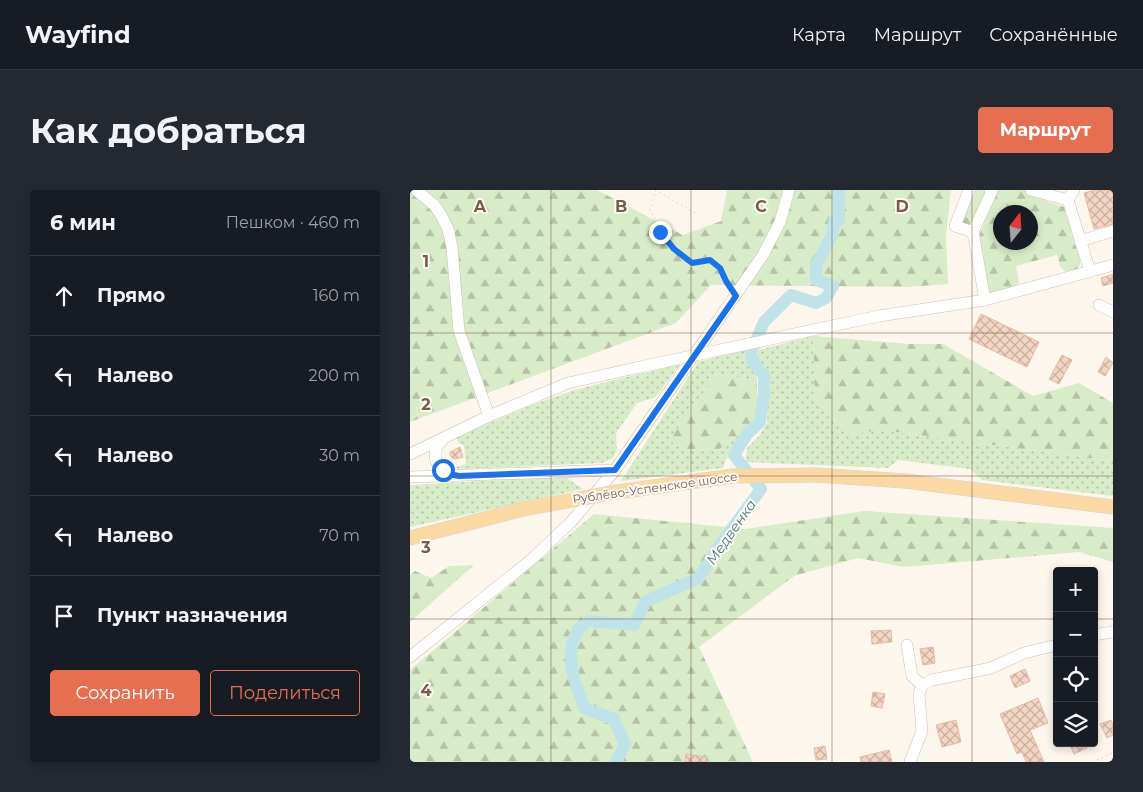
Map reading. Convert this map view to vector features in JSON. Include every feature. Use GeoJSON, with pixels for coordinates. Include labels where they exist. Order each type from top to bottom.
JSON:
{"type":"FeatureCollection","features":[{"type":"Feature","properties":{"kind":"main road","name":"Рублёво-Успенское шоссе"},"geometry":{"type":"LineString","coordinates":[[410,538],[524,509],[610,493],[734,476],[815,475],[905,481],[1113,507]]}},
{"type":"Feature","properties":{"kind":"street"},"geometry":{"type":"LineString","coordinates":[[416,190],[434,206],[448,229],[452,246],[459,331],[489,416]]}},
{"type":"Feature","properties":{"kind":"street"},"geometry":{"type":"LineString","coordinates":[[410,657],[532,558],[571,522],[615,470],[763,255],[780,222],[789,190]]}},
{"type":"Feature","properties":{"kind":"street"},"geometry":{"type":"LineString","coordinates":[[969,190],[955,226],[974,232]]}},
{"type":"Feature","properties":{"kind":"street"},"geometry":{"type":"LineString","coordinates":[[985,300],[974,232],[992,191],[990,190]]}},
{"type":"Feature","properties":{"kind":"street"},"geometry":{"type":"LineString","coordinates":[[1031,190],[1071,195],[1080,242],[1090,272]]}},
{"type":"Feature","properties":{"kind":"street"},"geometry":{"type":"LineString","coordinates":[[1080,242],[1113,231]]}},
{"type":"Feature","properties":{"kind":"street"},"geometry":{"type":"LineString","coordinates":[[410,454],[489,416],[568,384],[879,316],[985,300],[1113,265]]}},
{"type":"Feature","properties":{"kind":"street"},"geometry":{"type":"LineString","coordinates":[[1099,305],[1113,312]]}},
{"type":"Feature","properties":{"kind":"street"},"geometry":{"type":"LineString","coordinates":[[446,436],[435,449],[436,461],[438,466],[449,474],[459,476]]}},
{"type":"Feature","properties":{"kind":"street"},"geometry":{"type":"LineString","coordinates":[[410,477],[615,470]]}},
{"type":"Feature","properties":{"kind":"street"},"geometry":{"type":"LineString","coordinates":[[1098,634],[1113,632]]}},
{"type":"Feature","properties":{"kind":"street"},"geometry":{"type":"LineString","coordinates":[[907,645],[912,676],[922,684]]}},
{"type":"Feature","properties":{"kind":"street"},"geometry":{"type":"LineString","coordinates":[[922,684],[932,680],[991,668],[1024,653],[1053,646]]}},
{"type":"Feature","properties":{"kind":"street"},"geometry":{"type":"LineString","coordinates":[[910,762],[922,731],[919,695],[922,684]]}},
{"type":"Feature","properties":{"kind":"path"},"geometry":{"type":"LineString","coordinates":[[696,214],[656,191],[650,209],[660,232],[674,249],[692,263],[710,260],[720,268],[736,296]]}},
{"type":"Feature","properties":{"kind":"path"},"geometry":{"type":"LineString","coordinates":[[1093,762],[1113,753]]}},
{"type":"Feature","properties":{"kind":"green space"},"geometry":{"type":"Polygon","coordinates":[[[410,190],[597,190],[683,235],[721,221],[727,190],[951,190],[946,236],[948,284],[906,287],[711,285],[676,323],[410,422],[410,190]]]}},
{"type":"Feature","properties":{"kind":"green space"},"geometry":{"type":"Polygon","coordinates":[[[974,190],[989,190],[970,226],[962,223],[962,219],[974,190]]]}},
{"type":"Feature","properties":{"kind":"green space"},"geometry":{"type":"Polygon","coordinates":[[[997,190],[1037,190],[1035,197],[1064,207],[1080,259],[1080,265],[1077,270],[1064,271],[1060,266],[1057,255],[1016,266],[1019,282],[1015,289],[993,293],[986,289],[979,236],[997,190]]]}},
{"type":"Feature","properties":{"kind":"green space"},"geometry":{"type":"Polygon","coordinates":[[[813,336],[815,399],[851,434],[882,430],[1113,461],[1113,496],[982,480],[970,469],[898,460],[888,468],[746,462],[747,448],[759,436],[767,423],[769,375],[757,360],[758,350],[813,336]]]}},
{"type":"Feature","properties":{"kind":"green space"},"geometry":{"type":"Polygon","coordinates":[[[813,336],[909,344],[943,344],[1033,396],[1079,383],[1113,403],[1113,461],[882,430],[851,434],[815,399],[813,336]]]}},
{"type":"Feature","properties":{"kind":"green space"},"geometry":{"type":"Polygon","coordinates":[[[747,349],[749,363],[757,379],[717,374],[669,440],[684,449],[718,450],[746,430],[729,451],[723,468],[621,481],[698,362],[747,349]]]}},
{"type":"Feature","properties":{"kind":"green space"},"geometry":{"type":"Polygon","coordinates":[[[680,364],[656,397],[637,403],[616,433],[617,450],[613,458],[602,463],[458,469],[456,467],[466,464],[464,446],[459,443],[456,437],[532,405],[574,390],[680,364]]]}},
{"type":"Feature","properties":{"kind":"green space"},"geometry":{"type":"Polygon","coordinates":[[[717,374],[757,379],[758,417],[746,430],[718,450],[684,449],[669,440],[717,374]]]}},
{"type":"Feature","properties":{"kind":"green space"},"geometry":{"type":"Polygon","coordinates":[[[564,476],[583,489],[410,527],[410,485],[564,476]]]}},
{"type":"Feature","properties":{"kind":"green space"},"geometry":{"type":"Polygon","coordinates":[[[864,511],[1113,528],[1113,562],[1079,552],[904,567],[858,558],[794,576],[699,647],[753,762],[410,762],[410,670],[594,514],[746,529],[864,511]]]}},
{"type":"Feature","properties":{"kind":"green space"},"geometry":{"type":"Polygon","coordinates":[[[474,565],[410,622],[410,575],[415,571],[431,578],[449,566],[474,565]]]}},
{"type":"Feature","properties":{"kind":"building"},"geometry":{"type":"Polygon","coordinates":[[[1095,190],[1113,190],[1113,224],[1094,229],[1084,193],[1095,190]]]}},
{"type":"Feature","properties":{"kind":"building"},"geometry":{"type":"Polygon","coordinates":[[[1113,274],[1113,283],[1103,286],[1101,278],[1113,274]]]}},
{"type":"Feature","properties":{"kind":"building"},"geometry":{"type":"Polygon","coordinates":[[[981,314],[1039,342],[1027,367],[969,339],[981,314]]]}},
{"type":"Feature","properties":{"kind":"building"},"geometry":{"type":"Polygon","coordinates":[[[1062,355],[1072,360],[1059,384],[1049,379],[1062,355]]]}},
{"type":"Feature","properties":{"kind":"building"},"geometry":{"type":"Polygon","coordinates":[[[1106,357],[1113,363],[1105,376],[1098,372],[1106,357]]]}},
{"type":"Feature","properties":{"kind":"building"},"geometry":{"type":"Polygon","coordinates":[[[460,447],[463,457],[452,458],[450,452],[460,447]]]}},
{"type":"Feature","properties":{"kind":"building"},"geometry":{"type":"Polygon","coordinates":[[[891,630],[892,642],[872,644],[871,631],[891,630]]]}},
{"type":"Feature","properties":{"kind":"building"},"geometry":{"type":"Polygon","coordinates":[[[933,647],[935,663],[923,665],[920,649],[933,647]]]}},
{"type":"Feature","properties":{"kind":"building"},"geometry":{"type":"Polygon","coordinates":[[[1025,669],[1030,681],[1015,688],[1010,676],[1025,669]]]}},
{"type":"Feature","properties":{"kind":"building"},"geometry":{"type":"Polygon","coordinates":[[[873,692],[885,694],[882,708],[871,706],[873,692]]]}},
{"type":"Feature","properties":{"kind":"building"},"geometry":{"type":"Polygon","coordinates":[[[1038,698],[1048,723],[1030,730],[1044,762],[1026,762],[1022,752],[1017,754],[1000,714],[1038,698]]]}},
{"type":"Feature","properties":{"kind":"building"},"geometry":{"type":"Polygon","coordinates":[[[956,720],[961,742],[942,747],[936,725],[956,720]]]}},
{"type":"Feature","properties":{"kind":"building"},"geometry":{"type":"Polygon","coordinates":[[[1111,720],[1113,735],[1107,738],[1100,724],[1111,720]]]}},
{"type":"Feature","properties":{"kind":"building"},"geometry":{"type":"Polygon","coordinates":[[[825,746],[827,759],[816,760],[814,748],[825,746]]]}},
{"type":"Feature","properties":{"kind":"building"},"geometry":{"type":"Polygon","coordinates":[[[1071,747],[1087,747],[1087,748],[1074,754],[1071,747]]]}},
{"type":"Feature","properties":{"kind":"building"},"geometry":{"type":"Polygon","coordinates":[[[889,750],[892,762],[861,762],[860,757],[889,750]]]}},
{"type":"Feature","properties":{"kind":"building"},"geometry":{"type":"Polygon","coordinates":[[[686,754],[706,757],[706,762],[685,762],[686,754]]]}},
{"type":"Feature","properties":{"kind":"waterway","name":"Медвенка"},"geometry":{"type":"LineString","coordinates":[[616,762],[625,744],[614,719],[585,709],[572,671],[571,650],[573,641],[579,629],[589,621],[634,625],[646,601],[699,578],[714,553],[761,489],[734,455],[747,434],[760,422],[764,394],[764,376],[753,363],[751,352],[764,322],[791,295],[816,303],[826,298],[833,286],[816,280],[816,265],[832,236],[834,221],[839,220],[839,190]]}},
{"type":"Feature","properties":{"kind":"route"},"geometry":{"type":"LineString","coordinates":[[443,470],[449,474],[459,476],[615,470],[707,335],[736,296],[720,268],[710,260],[692,263],[674,249],[660,232]]}}]}
